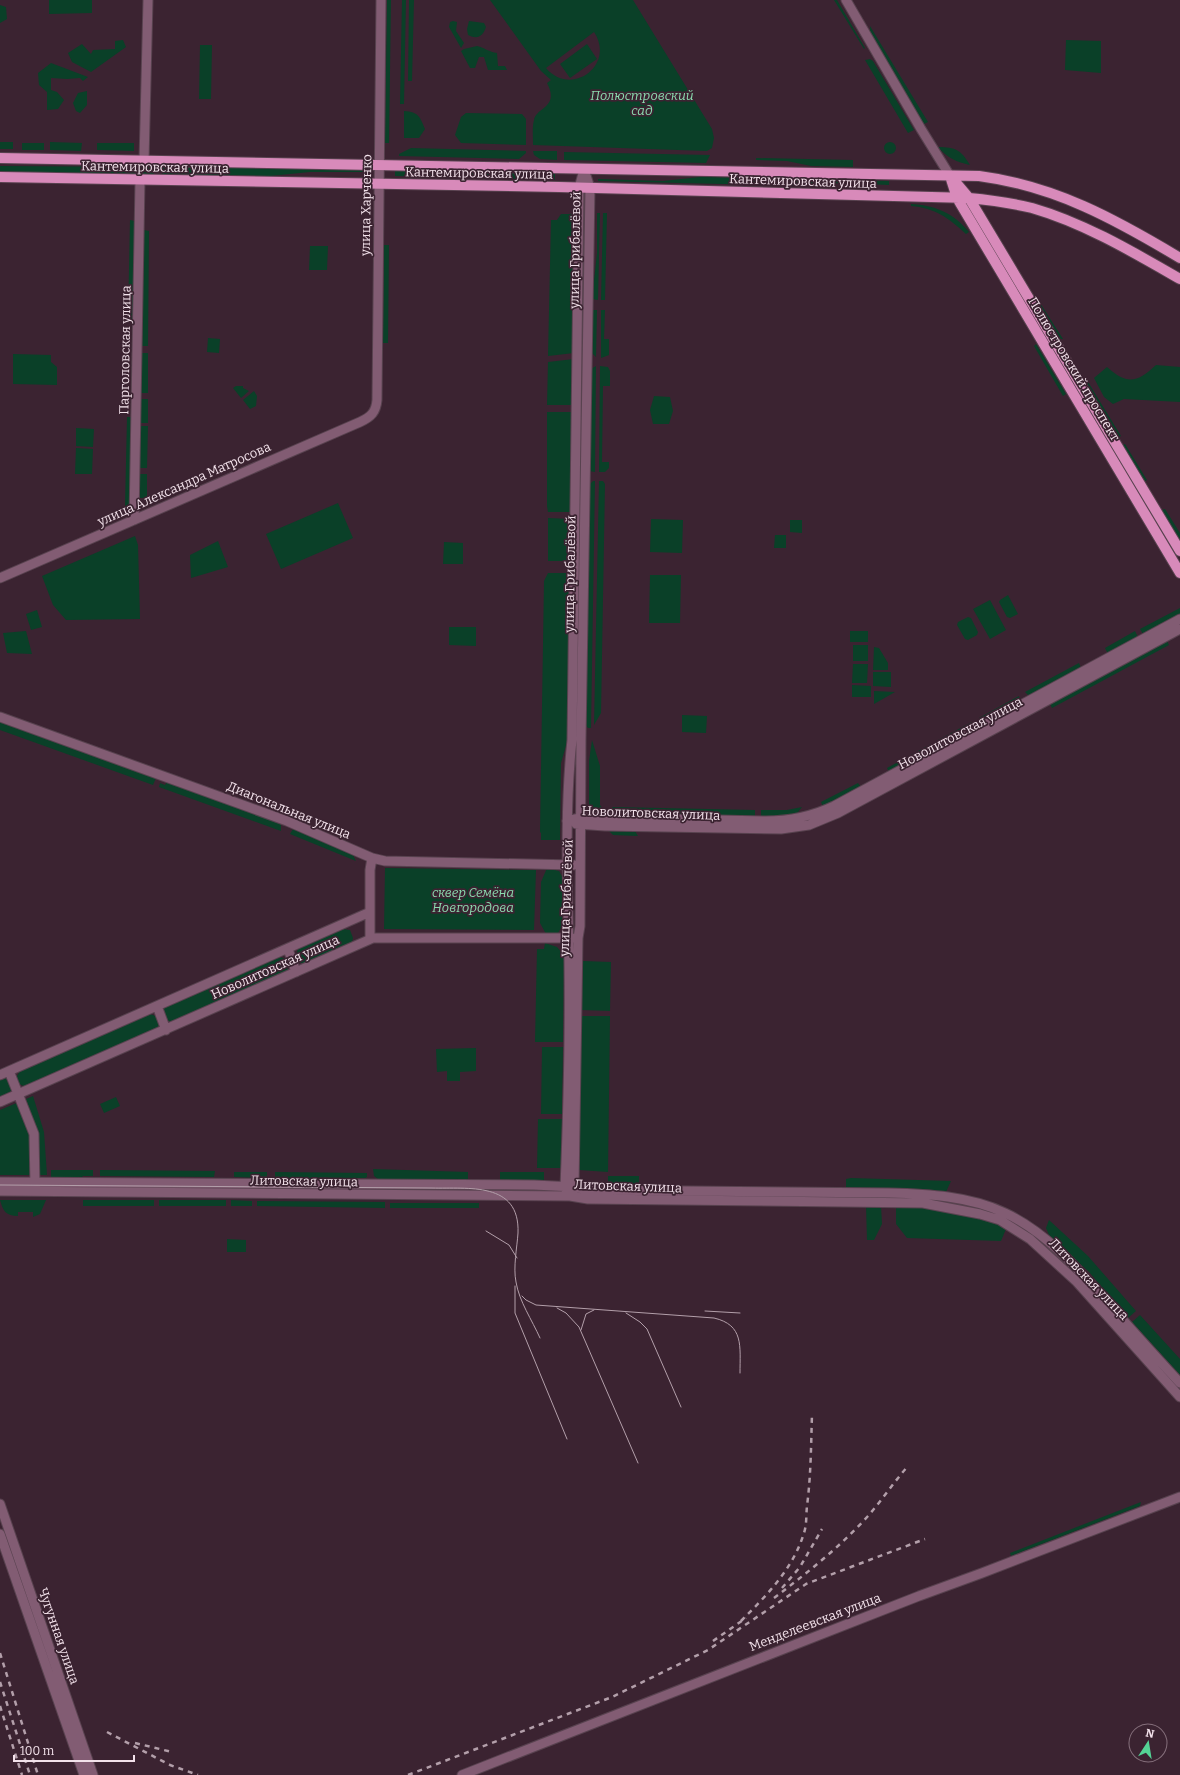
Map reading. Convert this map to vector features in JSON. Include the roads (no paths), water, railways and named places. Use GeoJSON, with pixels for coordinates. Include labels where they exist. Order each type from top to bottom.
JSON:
{"type":"FeatureCollection","features":[{"type":"Feature","properties":{"kind":"main road","name":"Кантемировская улица"},"geometry":{"type":"LineString","coordinates":[[0,158],[979,176],[1009,181],[1073,200],[1146,238],[1180,258]]}},
{"type":"Feature","properties":{"kind":"main road","name":"Полюстровский проспект"},"geometry":{"type":"LineString","coordinates":[[950,176],[957,198],[1180,573]]}},
{"type":"Feature","properties":{"kind":"main road","name":"Полюстровский проспект"},"geometry":{"type":"LineString","coordinates":[[950,176],[969,198],[1180,551]]}},
{"type":"Feature","properties":{"kind":"main road","name":"Кантемировская улица"},"geometry":{"type":"LineString","coordinates":[[0,177],[584,188],[969,198],[1013,204],[1047,213],[1120,246],[1180,279]]}},
{"type":"Feature","properties":{"kind":"street"},"geometry":{"type":"LineString","coordinates":[[144,160],[148,0]]}},
{"type":"Feature","properties":{"kind":"street","name":"улица Харченко"},"geometry":{"type":"LineString","coordinates":[[375,411],[377,400],[381,0]]}},
{"type":"Feature","properties":{"kind":"street","name":"Полюстровский проспект"},"geometry":{"type":"LineString","coordinates":[[846,0],[950,176]]}},
{"type":"Feature","properties":{"kind":"street","name":"улица Грибалёвой"},"geometry":{"type":"LineString","coordinates":[[570,1187],[578,938],[580,926],[582,821],[581,740],[584,169]]}},
{"type":"Feature","properties":{"kind":"street","name":"Парголовская улица"},"geometry":{"type":"LineString","coordinates":[[134,520],[140,180]]}},
{"type":"Feature","properties":{"kind":"street","name":"улица Грибалёвой"},"geometry":{"type":"LineString","coordinates":[[570,1196],[567,821],[568,772],[572,740],[579,304],[584,188]]}},
{"type":"Feature","properties":{"kind":"street","name":"улица Александра Матросова"},"geometry":{"type":"LineString","coordinates":[[0,578],[360,422],[372,416],[375,411]]}},
{"type":"Feature","properties":{"kind":"street","name":"Новолитовская улица"},"geometry":{"type":"LineString","coordinates":[[567,821],[765,821],[794,820],[806,817],[841,802],[1180,619]]}},
{"type":"Feature","properties":{"kind":"street","name":"Новолитовская улица"},"geometry":{"type":"LineString","coordinates":[[582,821],[765,830],[795,828],[816,823],[838,813],[1180,629]]}},
{"type":"Feature","properties":{"kind":"street","name":"Диагональная улица"},"geometry":{"type":"LineString","coordinates":[[0,716],[287,821],[372,858],[386,861],[581,865]]}},
{"type":"Feature","properties":{"kind":"street"},"geometry":{"type":"LineString","coordinates":[[370,939],[372,858]]}},
{"type":"Feature","properties":{"kind":"street","name":"Новолитовская улица"},"geometry":{"type":"LineString","coordinates":[[0,1076],[370,912]]}},
{"type":"Feature","properties":{"kind":"street","name":"Новолитовская улица"},"geometry":{"type":"LineString","coordinates":[[0,1102],[370,939],[383,937],[578,938]]}},
{"type":"Feature","properties":{"kind":"street"},"geometry":{"type":"LineString","coordinates":[[288,949],[296,972]]}},
{"type":"Feature","properties":{"kind":"street"},"geometry":{"type":"LineString","coordinates":[[157,1006],[166,1030]]}},
{"type":"Feature","properties":{"kind":"street"},"geometry":{"type":"LineString","coordinates":[[9,1072],[34,1134],[35,1191]]}},
{"type":"Feature","properties":{"kind":"street","name":"Литовская улица"},"geometry":{"type":"LineString","coordinates":[[0,1182],[570,1187],[588,1190],[924,1194],[953,1198],[1004,1212],[1020,1221],[1052,1245],[1084,1276],[1180,1383]]}},
{"type":"Feature","properties":{"kind":"street","name":"Литовская улица"},"geometry":{"type":"LineString","coordinates":[[0,1191],[570,1196],[588,1199],[923,1203],[951,1207],[1000,1220],[1030,1239],[1059,1264],[1120,1328],[1180,1397]]}},
{"type":"Feature","properties":{"kind":"street","name":"Менделеевская улица"},"geometry":{"type":"LineString","coordinates":[[462,1775],[919,1596],[982,1574],[1180,1497]]}},
{"type":"Feature","properties":{"kind":"street","name":"Чугунная улица"},"geometry":{"type":"LineString","coordinates":[[0,1504],[93,1775]]}},
{"type":"Feature","properties":{"kind":"street","name":"Чугунная улица"},"geometry":{"type":"LineString","coordinates":[[0,1534],[84,1775]]}},
{"type":"Feature","properties":{"kind":"tram line"},"geometry":{"type":"LineString","coordinates":[[0,1185],[461,1188],[489,1191],[501,1196],[510,1204],[516,1216],[518,1233],[515,1264],[516,1282],[523,1303],[540,1338]]}},
{"type":"Feature","properties":{"kind":"tram line"},"geometry":{"type":"LineString","coordinates":[[486,1231],[509,1245],[517,1258]]}},
{"type":"Feature","properties":{"kind":"tram line"},"geometry":{"type":"LineString","coordinates":[[515,1286],[515,1313],[567,1439]]}},
{"type":"Feature","properties":{"kind":"tram line"},"geometry":{"type":"LineString","coordinates":[[522,1296],[526,1300],[536,1305],[714,1318],[724,1321],[731,1326],[738,1338],[740,1346],[740,1373]]}},
{"type":"Feature","properties":{"kind":"tram line"},"geometry":{"type":"LineString","coordinates":[[557,1308],[566,1313],[579,1327],[638,1463]]}},
{"type":"Feature","properties":{"kind":"tram line"},"geometry":{"type":"LineString","coordinates":[[581,1330],[586,1314],[594,1310]]}},
{"type":"Feature","properties":{"kind":"tram line"},"geometry":{"type":"LineString","coordinates":[[705,1311],[740,1313]]}},
{"type":"Feature","properties":{"kind":"tram line"},"geometry":{"type":"LineString","coordinates":[[626,1313],[640,1322],[647,1329],[681,1407]]}},
{"type":"Feature","properties":{"kind":"railway"},"geometry":{"type":"LineString","coordinates":[[741,1621],[778,1581],[786,1570],[804,1533],[811,1460],[812,1414]]}},
{"type":"Feature","properties":{"kind":"railway"},"geometry":{"type":"LineString","coordinates":[[774,1598],[835,1549],[868,1516],[908,1466]]}},
{"type":"Feature","properties":{"kind":"railway"},"geometry":{"type":"LineString","coordinates":[[782,1588],[800,1567],[822,1529]]}},
{"type":"Feature","properties":{"kind":"railway"},"geometry":{"type":"LineString","coordinates":[[408,1775],[612,1697],[708,1650],[806,1584],[925,1539]]}},
{"type":"Feature","properties":{"kind":"railway"},"geometry":{"type":"LineString","coordinates":[[713,1641],[746,1618]]}},
{"type":"Feature","properties":{"kind":"railway"},"geometry":{"type":"LineString","coordinates":[[0,1653],[38,1775]]}},
{"type":"Feature","properties":{"kind":"railway"},"geometry":{"type":"LineString","coordinates":[[0,1682],[30,1775]]}},
{"type":"Feature","properties":{"kind":"railway"},"geometry":{"type":"LineString","coordinates":[[0,1706],[22,1775]]}},
{"type":"Feature","properties":{"kind":"railway"},"geometry":{"type":"LineString","coordinates":[[107,1732],[170,1765],[198,1775]]}},
{"type":"Feature","properties":{"kind":"railway"},"geometry":{"type":"LineString","coordinates":[[135,1743],[172,1752]]}},
{"type":"Feature","properties":{"kind":"park label","name":"Полюстровский сад"},"geometry":{"type":"Point","coordinates":[642,102]}},
{"type":"Feature","properties":{"kind":"park label","name":"сквер Семёна Новгородова"},"geometry":{"type":"Point","coordinates":[473,900]}}]}
